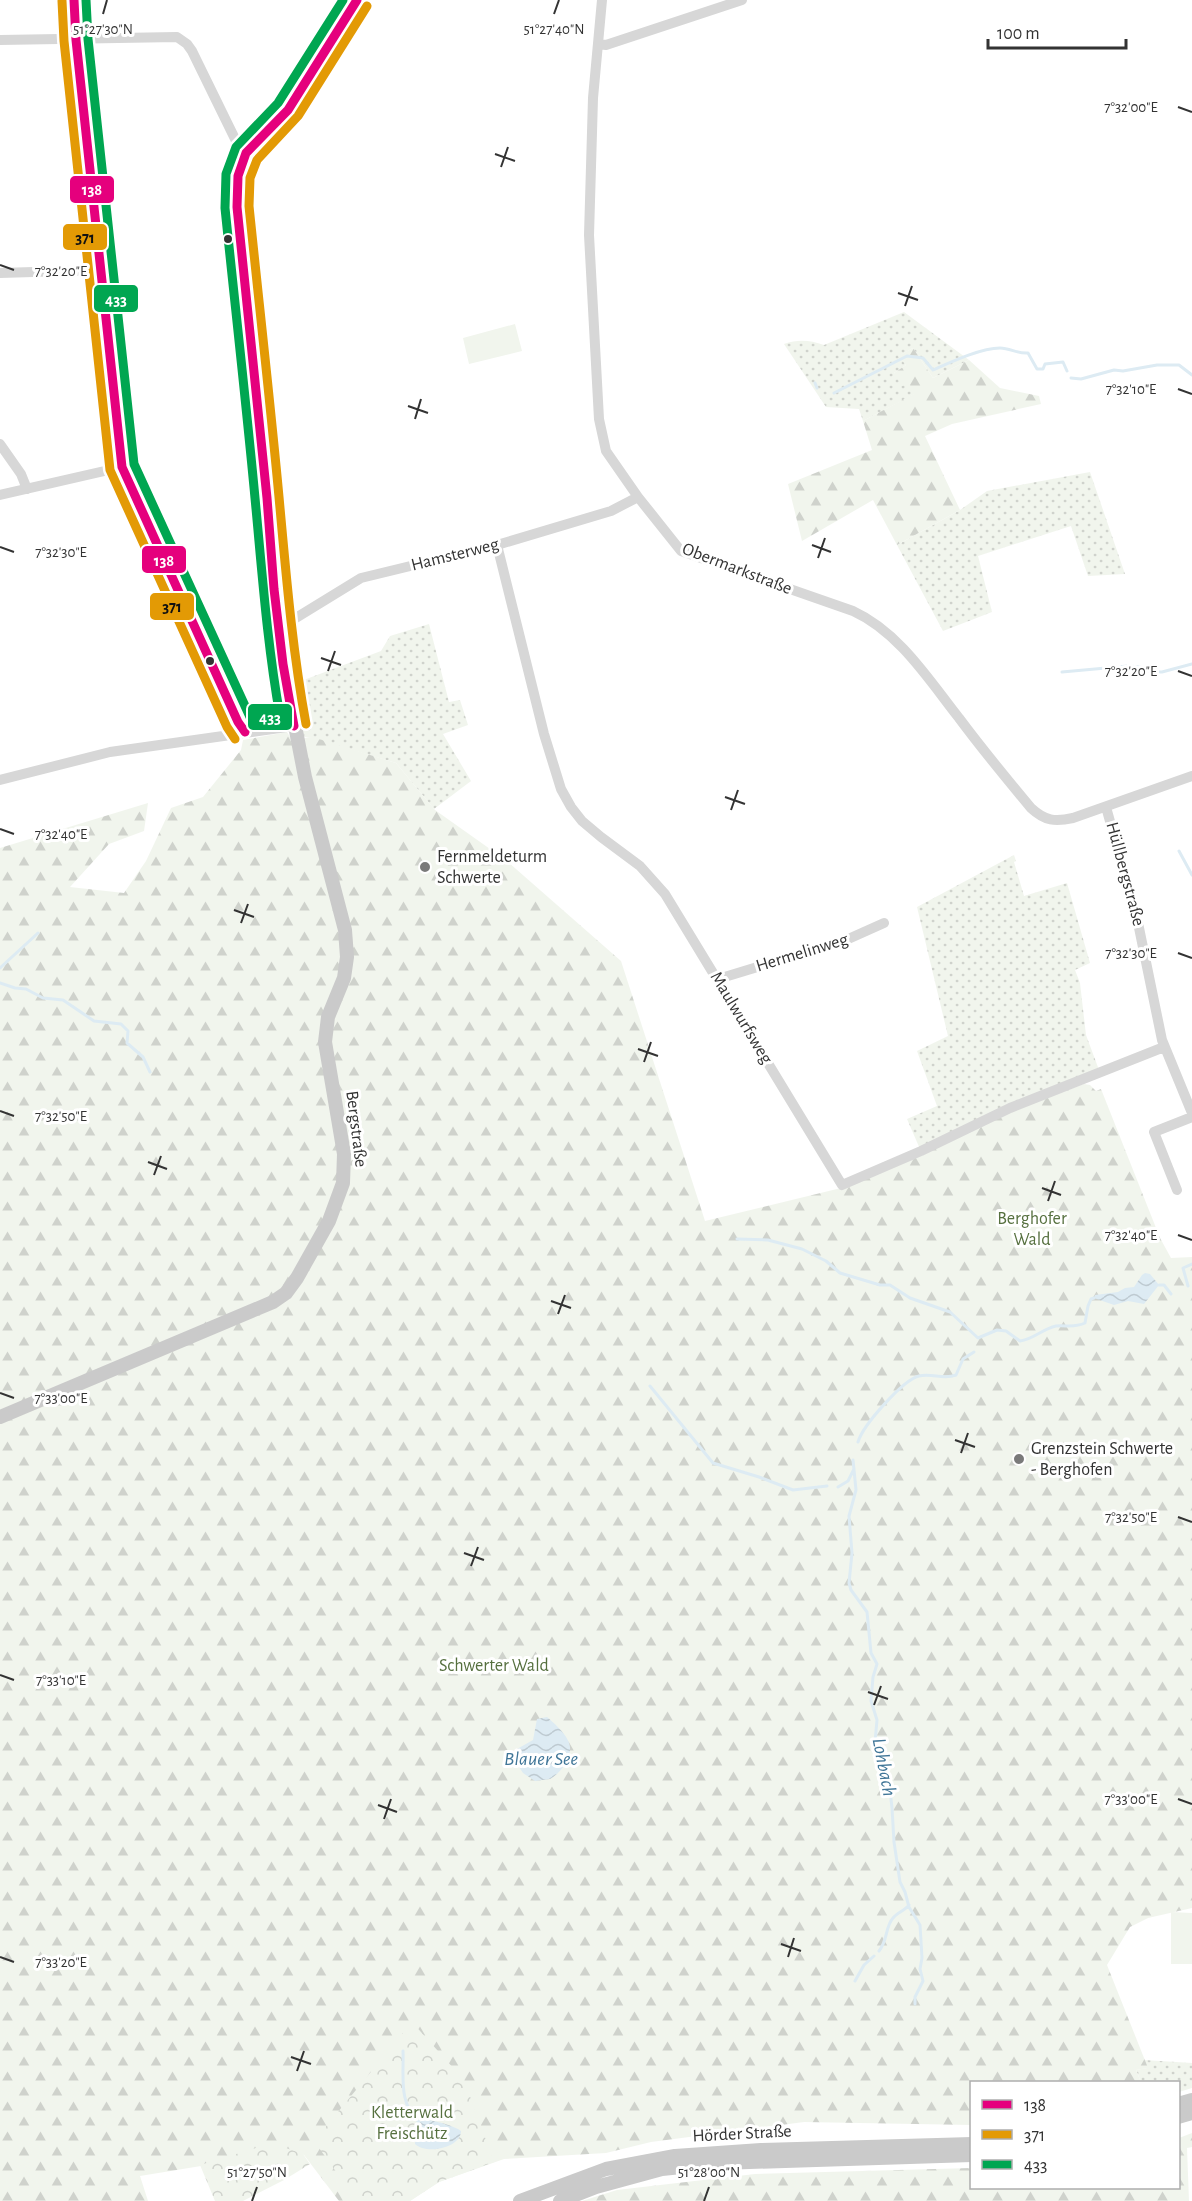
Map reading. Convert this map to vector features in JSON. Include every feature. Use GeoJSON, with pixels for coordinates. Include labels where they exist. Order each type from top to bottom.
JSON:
{"type":"FeatureCollection","features":[{"type":"Feature","properties":{"kind":"main road"},"geometry":{"type":"LineString","coordinates":[[248,151],[278,123],[288,110],[357,0]]}},
{"type":"Feature","properties":{"kind":"main road","name":"Bergstraße"},"geometry":{"type":"LineString","coordinates":[[0,1417],[273,1302],[286,1293],[322,1234],[336,1204],[344,1174],[344,1154],[325,1042],[328,1017],[347,967],[347,944],[294,726],[278,625],[237,207],[239,171],[248,151]]}},
{"type":"Feature","properties":{"kind":"main road","name":"Hörder Straße"},"geometry":{"type":"LineString","coordinates":[[520,2201],[606,2169],[675,2156],[970,2144]]}},
{"type":"Feature","properties":{"kind":"main road","name":"Hörder Straße"},"geometry":{"type":"LineString","coordinates":[[560,2201],[596,2187],[662,2169],[720,2163],[970,2155]]}},
{"type":"Feature","properties":{"kind":"street"},"geometry":{"type":"LineString","coordinates":[[74,0],[76,40],[122,467],[238,722],[245,732]]}},
{"type":"Feature","properties":{"kind":"street","name":"Obermarkstraße"},"geometry":{"type":"LineString","coordinates":[[602,0],[593,98],[589,216],[599,419],[606,451],[638,497],[681,551],[853,611],[872,621],[889,634],[923,672],[993,762],[1037,813],[1049,820],[1059,821],[1106,807],[1192,776]]}},
{"type":"Feature","properties":{"kind":"street"},"geometry":{"type":"LineString","coordinates":[[598,44],[606,45],[742,0]]}},
{"type":"Feature","properties":{"kind":"street"},"geometry":{"type":"LineString","coordinates":[[0,40],[177,37],[192,51],[238,145],[248,151]]}},
{"type":"Feature","properties":{"kind":"street"},"geometry":{"type":"LineString","coordinates":[[0,273],[100,270]]}},
{"type":"Feature","properties":{"kind":"street"},"geometry":{"type":"LineString","coordinates":[[0,444],[21,474],[27,489]]}},
{"type":"Feature","properties":{"kind":"street"},"geometry":{"type":"LineString","coordinates":[[0,495],[122,467]]}},
{"type":"Feature","properties":{"kind":"street","name":"Hamsterweg"},"geometry":{"type":"LineString","coordinates":[[278,625],[286,624],[361,578],[497,545],[611,512],[638,497]]}},
{"type":"Feature","properties":{"kind":"street","name":"Maulwurfsweg"},"geometry":{"type":"LineString","coordinates":[[497,545],[544,734],[566,799],[582,820],[640,867],[661,888],[681,916],[842,1185],[921,1151],[1010,1108],[1164,1047]]}},
{"type":"Feature","properties":{"kind":"street"},"geometry":{"type":"LineString","coordinates":[[0,780],[110,752],[294,726]]}},
{"type":"Feature","properties":{"kind":"street","name":"Hüllbergstraße"},"geometry":{"type":"LineString","coordinates":[[1106,807],[1137,918],[1164,1047],[1192,1115],[1154,1132],[1177,1190]]}},
{"type":"Feature","properties":{"kind":"street","name":"Hermelinweg"},"geometry":{"type":"LineString","coordinates":[[718,980],[846,940],[884,923]]}},
{"type":"Feature","properties":{"kind":"green space"},"geometry":{"type":"Polygon","coordinates":[[[904,312],[969,360],[933,378],[913,348],[899,356],[906,365],[894,373],[909,382],[915,394],[863,421],[859,409],[826,407],[784,344],[804,341],[824,345],[904,312]]]}},
{"type":"Feature","properties":{"kind":"green space"},"geometry":{"type":"Polygon","coordinates":[[[515,324],[522,351],[469,364],[463,338],[515,324]]]}},
{"type":"Feature","properties":{"kind":"green space"},"geometry":{"type":"Polygon","coordinates":[[[913,348],[933,378],[969,360],[1000,388],[1039,396],[1041,404],[952,424],[925,436],[960,510],[897,545],[873,500],[802,541],[788,484],[872,450],[863,421],[914,394],[909,383],[902,386],[894,373],[906,365],[898,356],[913,348]]]}},
{"type":"Feature","properties":{"kind":"green space"},"geometry":{"type":"Polygon","coordinates":[[[1090,472],[1125,574],[1088,576],[1071,526],[978,556],[992,612],[943,631],[897,545],[960,510],[987,491],[1090,472]]]}},
{"type":"Feature","properties":{"kind":"green space"},"geometry":{"type":"Polygon","coordinates":[[[429,624],[449,702],[460,700],[468,725],[443,734],[471,781],[434,809],[396,763],[304,737],[293,684],[381,651],[390,636],[429,624]]]}},
{"type":"Feature","properties":{"kind":"green space","name":"Schwerter Wald"},"geometry":{"type":"Polygon","coordinates":[[[287,732],[292,740],[312,737],[396,763],[435,810],[507,861],[621,961],[705,1221],[841,1188],[1011,1111],[1084,1084],[1090,1085],[1096,1091],[1101,1089],[1160,1238],[1171,1258],[1192,1257],[1192,1908],[1148,1918],[1130,1927],[1107,1965],[1148,2068],[1136,2070],[1141,2081],[970,2081],[970,2125],[804,2122],[651,2142],[606,2153],[504,2159],[439,2182],[410,2201],[339,2201],[304,2155],[272,2144],[201,2166],[140,2176],[148,2201],[0,2201],[0,848],[148,803],[144,831],[109,844],[70,887],[124,893],[146,861],[171,808],[203,797],[241,750],[243,740],[287,732]]]}},
{"type":"Feature","properties":{"kind":"green space"},"geometry":{"type":"Polygon","coordinates":[[[1014,855],[1024,896],[1067,883],[1090,963],[1075,970],[1080,983],[1086,1035],[1099,1070],[920,1149],[907,1119],[937,1106],[917,1051],[948,1036],[917,907],[1014,855]]]}},
{"type":"Feature","properties":{"kind":"green space"},"geometry":{"type":"Polygon","coordinates":[[[1171,1912],[1192,1913],[1192,1964],[1171,1964],[1171,1912]]]}},
{"type":"Feature","properties":{"kind":"green space","name":"Kletterwald Freischütz"},"geometry":{"type":"Polygon","coordinates":[[[412,2022],[464,2080],[494,2162],[439,2182],[410,2201],[357,2201],[314,2141],[412,2022]]]}},
{"type":"Feature","properties":{"kind":"green space"},"geometry":{"type":"Polygon","coordinates":[[[1144,2060],[1192,2063],[1192,2088],[1180,2092],[1180,2081],[1141,2081],[1136,2070],[1147,2068],[1144,2060]]]}},
{"type":"Feature","properties":{"kind":"green space"},"geometry":{"type":"Polygon","coordinates":[[[1192,2133],[1192,2147],[1187,2148],[1189,2201],[582,2201],[617,2190],[755,2174],[970,2168],[970,2189],[1180,2189],[1180,2138],[1192,2133]]]}},
{"type":"Feature","properties":{"kind":"green space"},"geometry":{"type":"Polygon","coordinates":[[[272,2143],[303,2154],[310,2164],[243,2201],[215,2201],[200,2165],[272,2143]]]}},
{"type":"Feature","properties":{"kind":"water"},"geometry":{"type":"Polygon","coordinates":[[[1145,1273],[1150,1274],[1159,1285],[1144,1304],[1128,1301],[1114,1305],[1094,1298],[1095,1295],[1134,1287],[1145,1273]]]}},
{"type":"Feature","properties":{"kind":"water","name":"Blauer See"},"geometry":{"type":"Polygon","coordinates":[[[547,1717],[564,1735],[569,1743],[570,1752],[567,1761],[557,1774],[550,1779],[535,1781],[523,1773],[515,1761],[517,1749],[533,1740],[537,1719],[547,1717]]]}},
{"type":"Feature","properties":{"kind":"water"},"geometry":{"type":"Polygon","coordinates":[[[426,2120],[458,2129],[461,2131],[459,2137],[455,2142],[442,2148],[420,2147],[415,2144],[416,2127],[421,2121],[426,2120]]]}},
{"type":"Feature","properties":{"kind":"waterway"},"geometry":{"type":"LineString","coordinates":[[834,393],[907,356],[923,358],[933,370],[975,353],[1004,348],[1028,353],[1037,369],[1043,369],[1045,364],[1063,362],[1067,371]]}},
{"type":"Feature","properties":{"kind":"waterway"},"geometry":{"type":"LineString","coordinates":[[1071,378],[1081,379],[1114,370],[1123,371],[1157,365],[1179,365],[1192,375]]}},
{"type":"Feature","properties":{"kind":"waterway"},"geometry":{"type":"LineString","coordinates":[[815,383],[817,388]]}},
{"type":"Feature","properties":{"kind":"waterway"},"geometry":{"type":"LineString","coordinates":[[1062,672],[1128,666],[1162,672],[1192,664]]}},
{"type":"Feature","properties":{"kind":"waterway"},"geometry":{"type":"LineString","coordinates":[[1179,851],[1192,875]]}},
{"type":"Feature","properties":{"kind":"waterway"},"geometry":{"type":"LineString","coordinates":[[0,968],[38,933]]}},
{"type":"Feature","properties":{"kind":"waterway"},"geometry":{"type":"LineString","coordinates":[[0,983],[26,989],[43,998],[63,1000],[94,1021],[121,1024],[128,1031],[127,1043],[143,1057],[150,1072]]}},
{"type":"Feature","properties":{"kind":"waterway"},"geometry":{"type":"LineString","coordinates":[[737,1239],[768,1240],[802,1249],[826,1261],[840,1273],[880,1285],[890,1285],[910,1298],[950,1312],[978,1338],[997,1330],[1006,1331],[1020,1341],[1056,1326],[1081,1325],[1085,1323],[1088,1306],[1094,1298]]}},
{"type":"Feature","properties":{"kind":"waterway","name":"Lohbach"},"geometry":{"type":"LineString","coordinates":[[1188,1286],[1183,1268],[1192,1264]]}},
{"type":"Feature","properties":{"kind":"waterway","name":"Lohbach"},"geometry":{"type":"LineString","coordinates":[[1159,1285],[1164,1285],[1171,1294]]}},
{"type":"Feature","properties":{"kind":"waterway","name":"Lohbach"},"geometry":{"type":"LineString","coordinates":[[858,1442],[875,1415],[894,1394],[912,1379],[929,1375],[947,1377],[956,1375],[963,1359],[974,1352]]}},
{"type":"Feature","properties":{"kind":"waterway"},"geometry":{"type":"LineString","coordinates":[[650,1386],[713,1463],[793,1490],[827,1486]]}},
{"type":"Feature","properties":{"kind":"waterway","name":"Lohbach"},"geometry":{"type":"LineString","coordinates":[[853,1460],[856,1490],[849,1516],[852,1553],[849,1583],[851,1590],[867,1612],[871,1653],[877,1664],[873,1677],[871,1701],[877,1720],[875,1742],[878,1757],[889,1781],[900,1882],[909,1907],[920,1925],[922,1958],[920,1969],[923,1981],[915,1997],[915,2004]]}},
{"type":"Feature","properties":{"kind":"waterway"},"geometry":{"type":"LineString","coordinates":[[838,1487],[848,1481],[854,1469]]}},
{"type":"Feature","properties":{"kind":"waterway"},"geometry":{"type":"LineString","coordinates":[[879,1951],[890,1922],[909,1905]]}},
{"type":"Feature","properties":{"kind":"waterway"},"geometry":{"type":"LineString","coordinates":[[855,1981],[864,1965],[874,1956]]}},
{"type":"Feature","properties":{"kind":"waterway"},"geometry":{"type":"LineString","coordinates":[[403,2051],[405,2098],[412,2115],[419,2122]]}},
{"type":"Feature","properties":{"kind":"transit line","name":"138"},"geometry":{"type":"LineString","coordinates":[[74,0],[76,40],[122,467],[238,722],[245,732]]}},
{"type":"Feature","properties":{"kind":"transit line","name":"433"},"geometry":{"type":"LineString","coordinates":[[86,0],[88,39],[134,464],[251,719],[280,716],[265,607],[225,208],[226,174],[236,147],[278,103],[343,0]]}},
{"type":"Feature","properties":{"kind":"transit line","name":"138"},"geometry":{"type":"LineString","coordinates":[[294,726],[283,664],[274,589],[267,498],[237,207],[238,176],[246,153],[288,110],[357,0]]}},
{"type":"Feature","properties":{"kind":"transit line","name":"371"},"geometry":{"type":"LineString","coordinates":[[62,1],[64,41],[110,470],[227,727],[235,739]]}},
{"type":"Feature","properties":{"kind":"transit line","name":"371"},"geometry":{"type":"LineString","coordinates":[[306,724],[287,582],[249,206],[250,178],[257,160],[298,116],[367,6]]}},
{"type":"Feature","properties":{"kind":"place","name":"Fernmeldeturm Schwerte"},"geometry":{"type":"Point","coordinates":[425,867]}},
{"type":"Feature","properties":{"kind":"place","name":"Grenzstein Schwerte - Berghofen"},"geometry":{"type":"Point","coordinates":[1019,1459]}},
{"type":"Feature","properties":{"kind":"park label","name":"Berghofer Wald"},"geometry":{"type":"Point","coordinates":[1032,1229]}}]}
